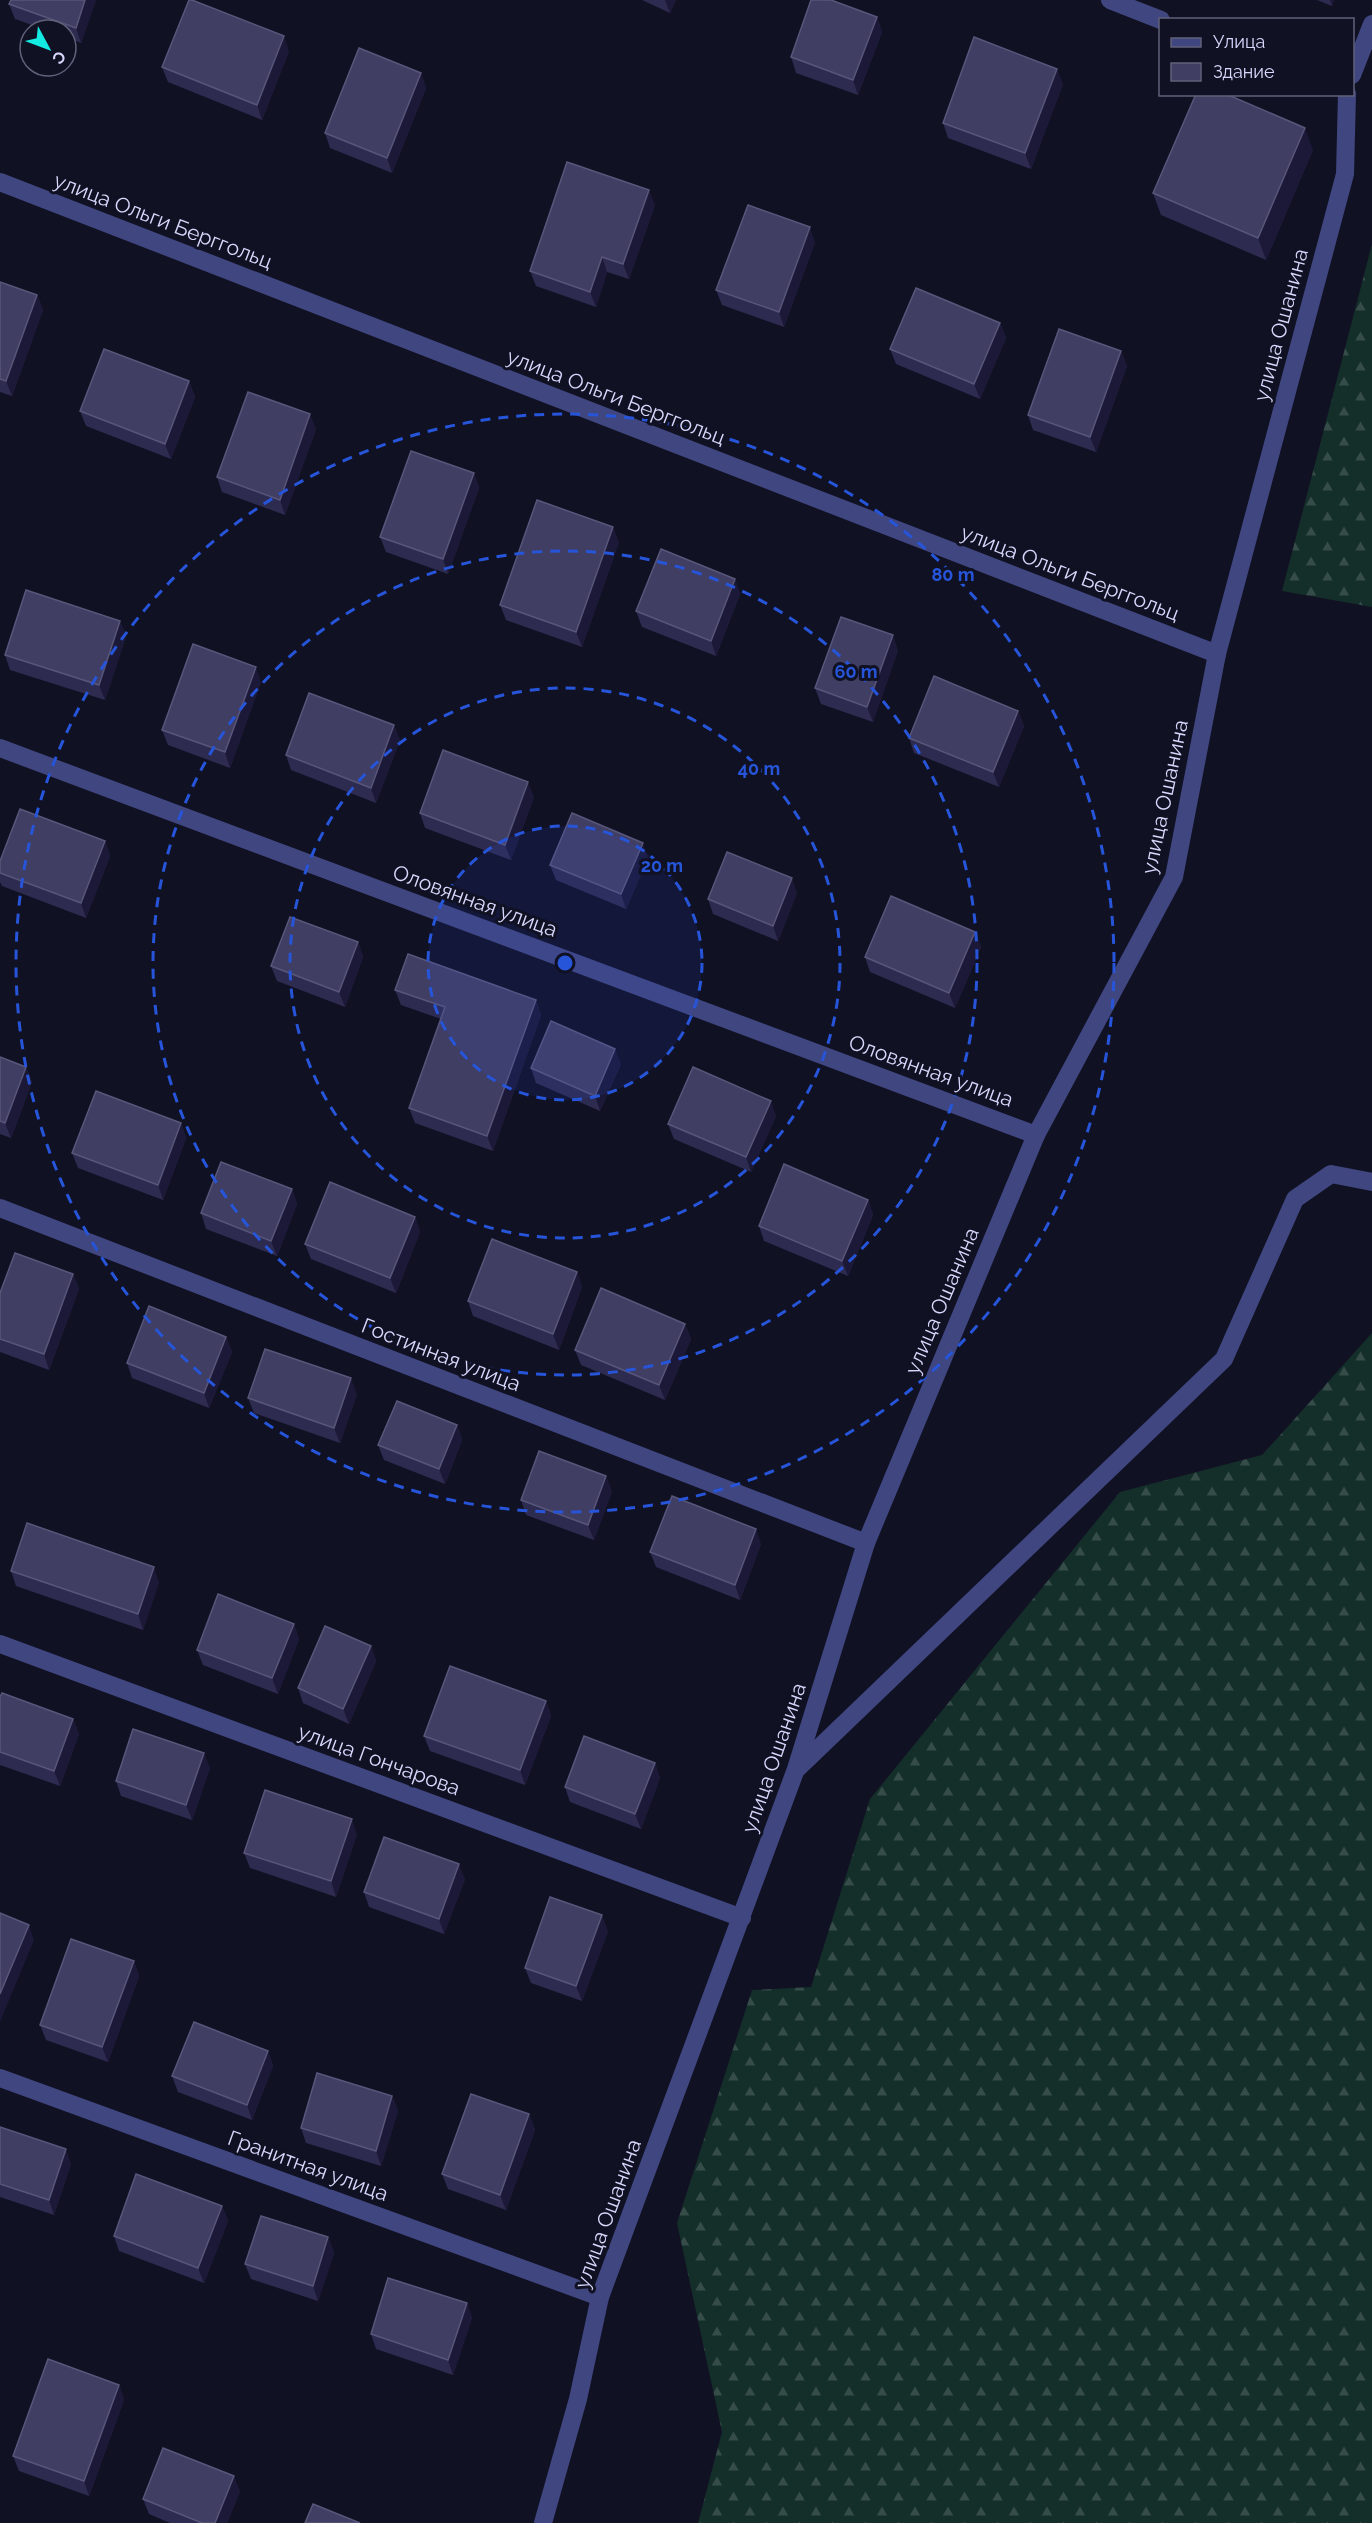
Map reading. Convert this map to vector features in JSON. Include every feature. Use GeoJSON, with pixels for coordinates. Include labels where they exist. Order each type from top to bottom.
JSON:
{"type":"FeatureCollection","features":[{"type":"Feature","properties":{"kind":"street"},"geometry":{"type":"LineString","coordinates":[[1110,0],[1159,19]]}},
{"type":"Feature","properties":{"kind":"street"},"geometry":{"type":"LineString","coordinates":[[1354,72],[1372,24]]}},
{"type":"Feature","properties":{"kind":"street","name":"улица Ошанина"},"geometry":{"type":"LineString","coordinates":[[543,2523],[578,2399],[600,2297],[796,1769],[866,1543],[1036,1135],[1174,876],[1217,654],[1345,174],[1347,96]]}},
{"type":"Feature","properties":{"kind":"street","name":"улица Ольги Берггольц"},"geometry":{"type":"LineString","coordinates":[[0,182],[1217,654]]}},
{"type":"Feature","properties":{"kind":"street","name":"Оловянная улица"},"geometry":{"type":"LineString","coordinates":[[0,748],[1036,1135]]}},
{"type":"Feature","properties":{"kind":"street"},"geometry":{"type":"LineString","coordinates":[[796,1769],[1224,1359],[1296,1198],[1331,1174],[1372,1182]]}},
{"type":"Feature","properties":{"kind":"street","name":"Гостинная улица"},"geometry":{"type":"LineString","coordinates":[[0,1208],[866,1543]]}},
{"type":"Feature","properties":{"kind":"street","name":"улица Гончарова"},"geometry":{"type":"LineString","coordinates":[[0,1644],[742,1918]]}},
{"type":"Feature","properties":{"kind":"street","name":"Гранитная улица"},"geometry":{"type":"LineString","coordinates":[[0,2078],[600,2297]]}},
{"type":"Feature","properties":{"kind":"green space"},"geometry":{"type":"Polygon","coordinates":[[[1372,244],[1372,607],[1282,591],[1372,244]]]}},
{"type":"Feature","properties":{"kind":"green space"},"geometry":{"type":"Polygon","coordinates":[[[1372,1333],[1372,2523],[698,2523],[722,2432],[677,2223],[752,1990],[811,1987],[870,1799],[1120,1492],[1262,1455],[1372,1333]]]}},
{"type":"Feature","properties":{"kind":"building"},"geometry":{"type":"Polygon","coordinates":[[[11,0],[85,0],[78,22],[78,18],[48,18],[9,4],[11,0]]]}},
{"type":"Feature","properties":{"kind":"building"},"geometry":{"type":"Polygon","coordinates":[[[189,0],[284,36],[257,105],[162,67],[189,0]]]}},
{"type":"Feature","properties":{"kind":"building"},"geometry":{"type":"Polygon","coordinates":[[[811,0],[831,0],[877,17],[853,80],[791,57],[811,0]]]}},
{"type":"Feature","properties":{"kind":"building"},"geometry":{"type":"Polygon","coordinates":[[[974,37],[1057,69],[1025,153],[943,123],[974,37]]]}},
{"type":"Feature","properties":{"kind":"building"},"geometry":{"type":"Polygon","coordinates":[[[359,48],[421,73],[387,158],[325,133],[359,48]]]}},
{"type":"Feature","properties":{"kind":"building"},"geometry":{"type":"Polygon","coordinates":[[[1195,96],[1231,96],[1305,128],[1258,238],[1153,193],[1195,96]]]}},
{"type":"Feature","properties":{"kind":"building"},"geometry":{"type":"Polygon","coordinates":[[[567,162],[649,190],[623,264],[602,257],[590,292],[530,271],[567,162]]]}},
{"type":"Feature","properties":{"kind":"building"},"geometry":{"type":"Polygon","coordinates":[[[748,205],[810,227],[779,312],[716,290],[748,205]]]}},
{"type":"Feature","properties":{"kind":"building"},"geometry":{"type":"Polygon","coordinates":[[[0,282],[37,295],[6,381],[0,379],[0,282]]]}},
{"type":"Feature","properties":{"kind":"building"},"geometry":{"type":"Polygon","coordinates":[[[916,288],[1000,323],[974,384],[890,349],[916,288]]]}},
{"type":"Feature","properties":{"kind":"building"},"geometry":{"type":"Polygon","coordinates":[[[1059,329],[1121,351],[1090,437],[1028,415],[1059,329]]]}},
{"type":"Feature","properties":{"kind":"building"},"geometry":{"type":"Polygon","coordinates":[[[104,349],[189,381],[165,444],[80,411],[104,349]]]}},
{"type":"Feature","properties":{"kind":"building"},"geometry":{"type":"Polygon","coordinates":[[[248,392],[310,414],[280,500],[217,477],[248,392]]]}},
{"type":"Feature","properties":{"kind":"building"},"geometry":{"type":"Polygon","coordinates":[[[411,451],[474,473],[443,559],[380,537],[411,451]]]}},
{"type":"Feature","properties":{"kind":"building"},"geometry":{"type":"Polygon","coordinates":[[[537,500],[613,527],[576,632],[500,605],[537,500]]]}},
{"type":"Feature","properties":{"kind":"building"},"geometry":{"type":"Polygon","coordinates":[[[661,549],[735,579],[711,641],[636,611],[661,549]]]}},
{"type":"Feature","properties":{"kind":"building"},"geometry":{"type":"Polygon","coordinates":[[[26,590],[120,621],[99,685],[5,655],[26,590]]]}},
{"type":"Feature","properties":{"kind":"building"},"geometry":{"type":"Polygon","coordinates":[[[841,617],[893,635],[867,707],[815,688],[841,617]]]}},
{"type":"Feature","properties":{"kind":"building"},"geometry":{"type":"Polygon","coordinates":[[[193,644],[256,667],[225,752],[162,730],[193,644]]]}},
{"type":"Feature","properties":{"kind":"building"},"geometry":{"type":"Polygon","coordinates":[[[934,676],[1018,711],[993,772],[909,738],[934,676]]]}},
{"type":"Feature","properties":{"kind":"building"},"geometry":{"type":"Polygon","coordinates":[[[309,693],[394,725],[371,788],[286,755],[309,693]]]}},
{"type":"Feature","properties":{"kind":"building"},"geometry":{"type":"Polygon","coordinates":[[[443,750],[528,782],[505,845],[420,813],[443,750]]]}},
{"type":"Feature","properties":{"kind":"building"},"geometry":{"type":"Polygon","coordinates":[[[20,809],[105,841],[81,903],[0,873],[0,861],[20,809]]]}},
{"type":"Feature","properties":{"kind":"building"},"geometry":{"type":"Polygon","coordinates":[[[572,813],[643,843],[621,894],[550,865],[572,813]]]}},
{"type":"Feature","properties":{"kind":"building"},"geometry":{"type":"Polygon","coordinates":[[[727,852],[792,878],[773,926],[708,899],[727,852]]]}},
{"type":"Feature","properties":{"kind":"building"},"geometry":{"type":"Polygon","coordinates":[[[891,896],[975,932],[949,993],[865,957],[891,896]]]}},
{"type":"Feature","properties":{"kind":"building"},"geometry":{"type":"Polygon","coordinates":[[[290,917],[358,942],[339,992],[271,966],[290,917]]]}},
{"type":"Feature","properties":{"kind":"building"},"geometry":{"type":"Polygon","coordinates":[[[408,954],[536,1000],[487,1136],[409,1108],[445,1007],[395,990],[408,954]]]}},
{"type":"Feature","properties":{"kind":"building"},"geometry":{"type":"Polygon","coordinates":[[[551,1021],[615,1049],[595,1096],[531,1068],[551,1021]]]}},
{"type":"Feature","properties":{"kind":"building"},"geometry":{"type":"Polygon","coordinates":[[[0,1057],[26,1067],[5,1123],[0,1121],[0,1057]]]}},
{"type":"Feature","properties":{"kind":"building"},"geometry":{"type":"Polygon","coordinates":[[[693,1067],[771,1101],[746,1157],[668,1124],[693,1067]]]}},
{"type":"Feature","properties":{"kind":"building"},"geometry":{"type":"Polygon","coordinates":[[[96,1091],[181,1123],[158,1185],[72,1153],[96,1091]]]}},
{"type":"Feature","properties":{"kind":"building"},"geometry":{"type":"Polygon","coordinates":[[[221,1162],[292,1189],[271,1241],[201,1213],[221,1162]]]}},
{"type":"Feature","properties":{"kind":"building"},"geometry":{"type":"Polygon","coordinates":[[[784,1164],[868,1200],[842,1261],[759,1226],[784,1164]]]}},
{"type":"Feature","properties":{"kind":"building"},"geometry":{"type":"Polygon","coordinates":[[[330,1182],[415,1217],[390,1278],[305,1244],[330,1182]]]}},
{"type":"Feature","properties":{"kind":"building"},"geometry":{"type":"Polygon","coordinates":[[[492,1239],[577,1272],[553,1334],[468,1301],[492,1239]]]}},
{"type":"Feature","properties":{"kind":"building"},"geometry":{"type":"Polygon","coordinates":[[[15,1253],[73,1274],[44,1354],[0,1339],[0,1293],[15,1253]]]}},
{"type":"Feature","properties":{"kind":"building"},"geometry":{"type":"Polygon","coordinates":[[[601,1288],[685,1324],[659,1385],[575,1350],[601,1288]]]}},
{"type":"Feature","properties":{"kind":"building"},"geometry":{"type":"Polygon","coordinates":[[[149,1306],[226,1337],[204,1393],[127,1363],[149,1306]]]}},
{"type":"Feature","properties":{"kind":"building"},"geometry":{"type":"Polygon","coordinates":[[[265,1349],[351,1378],[334,1428],[248,1398],[265,1349]]]}},
{"type":"Feature","properties":{"kind":"building"},"geometry":{"type":"Polygon","coordinates":[[[397,1401],[457,1425],[439,1469],[378,1445],[397,1401]]]}},
{"type":"Feature","properties":{"kind":"building"},"geometry":{"type":"Polygon","coordinates":[[[539,1451],[606,1476],[588,1525],[521,1500],[539,1451]]]}},
{"type":"Feature","properties":{"kind":"building"},"geometry":{"type":"Polygon","coordinates":[[[672,1496],[756,1529],[735,1585],[650,1552],[672,1496]]]}},
{"type":"Feature","properties":{"kind":"building"},"geometry":{"type":"Polygon","coordinates":[[[27,1523],[154,1567],[138,1614],[11,1571],[27,1523]]]}},
{"type":"Feature","properties":{"kind":"building"},"geometry":{"type":"Polygon","coordinates":[[[218,1594],[294,1624],[272,1678],[197,1650],[218,1594]]]}},
{"type":"Feature","properties":{"kind":"building"},"geometry":{"type":"Polygon","coordinates":[[[325,1626],[371,1646],[343,1709],[298,1688],[325,1626]]]}},
{"type":"Feature","properties":{"kind":"building"},"geometry":{"type":"Polygon","coordinates":[[[450,1666],[546,1701],[520,1770],[424,1736],[450,1666]]]}},
{"type":"Feature","properties":{"kind":"building"},"geometry":{"type":"Polygon","coordinates":[[[2,1693],[73,1719],[54,1771],[0,1752],[0,1697],[2,1693]]]}},
{"type":"Feature","properties":{"kind":"building"},"geometry":{"type":"Polygon","coordinates":[[[133,1729],[204,1753],[186,1805],[116,1781],[133,1729]]]}},
{"type":"Feature","properties":{"kind":"building"},"geometry":{"type":"Polygon","coordinates":[[[584,1736],[655,1763],[635,1814],[565,1787],[584,1736]]]}},
{"type":"Feature","properties":{"kind":"building"},"geometry":{"type":"Polygon","coordinates":[[[265,1790],[352,1819],[331,1881],[244,1853],[265,1790]]]}},
{"type":"Feature","properties":{"kind":"building"},"geometry":{"type":"Polygon","coordinates":[[[384,1837],[459,1864],[439,1919],[364,1892],[384,1837]]]}},
{"type":"Feature","properties":{"kind":"building"},"geometry":{"type":"Polygon","coordinates":[[[550,1897],[602,1915],[576,1986],[525,1968],[550,1897]]]}},
{"type":"Feature","properties":{"kind":"building"},"geometry":{"type":"Polygon","coordinates":[[[0,1913],[29,1925],[0,1994],[0,1913]]]}},
{"type":"Feature","properties":{"kind":"building"},"geometry":{"type":"Polygon","coordinates":[[[71,1939],[134,1961],[102,2047],[40,2025],[71,1939]]]}},
{"type":"Feature","properties":{"kind":"building"},"geometry":{"type":"Polygon","coordinates":[[[194,2022],[268,2051],[247,2105],[172,2076],[194,2022]]]}},
{"type":"Feature","properties":{"kind":"building"},"geometry":{"type":"Polygon","coordinates":[[[317,2073],[392,2096],[376,2151],[301,2128],[317,2073]]]}},
{"type":"Feature","properties":{"kind":"building"},"geometry":{"type":"Polygon","coordinates":[[[471,2094],[529,2114],[500,2195],[442,2174],[471,2094]]]}},
{"type":"Feature","properties":{"kind":"building"},"geometry":{"type":"Polygon","coordinates":[[[0,2127],[66,2149],[49,2200],[0,2184],[0,2127]]]}},
{"type":"Feature","properties":{"kind":"building"},"geometry":{"type":"Polygon","coordinates":[[[136,2174],[222,2206],[198,2268],[114,2236],[136,2174]]]}},
{"type":"Feature","properties":{"kind":"building"},"geometry":{"type":"Polygon","coordinates":[[[261,2216],[328,2237],[313,2286],[245,2264],[261,2216]]]}},
{"type":"Feature","properties":{"kind":"building"},"geometry":{"type":"Polygon","coordinates":[[[388,2278],[467,2303],[448,2360],[371,2334],[388,2278]]]}},
{"type":"Feature","properties":{"kind":"building"},"geometry":{"type":"Polygon","coordinates":[[[48,2359],[119,2385],[84,2481],[13,2456],[48,2359]]]}},
{"type":"Feature","properties":{"kind":"building"},"geometry":{"type":"Polygon","coordinates":[[[163,2448],[234,2476],[215,2523],[202,2523],[143,2499],[163,2448]]]}},
{"type":"Feature","properties":{"kind":"building"},"geometry":{"type":"Polygon","coordinates":[[[313,2504],[360,2523],[305,2523],[313,2504]]]}}]}
